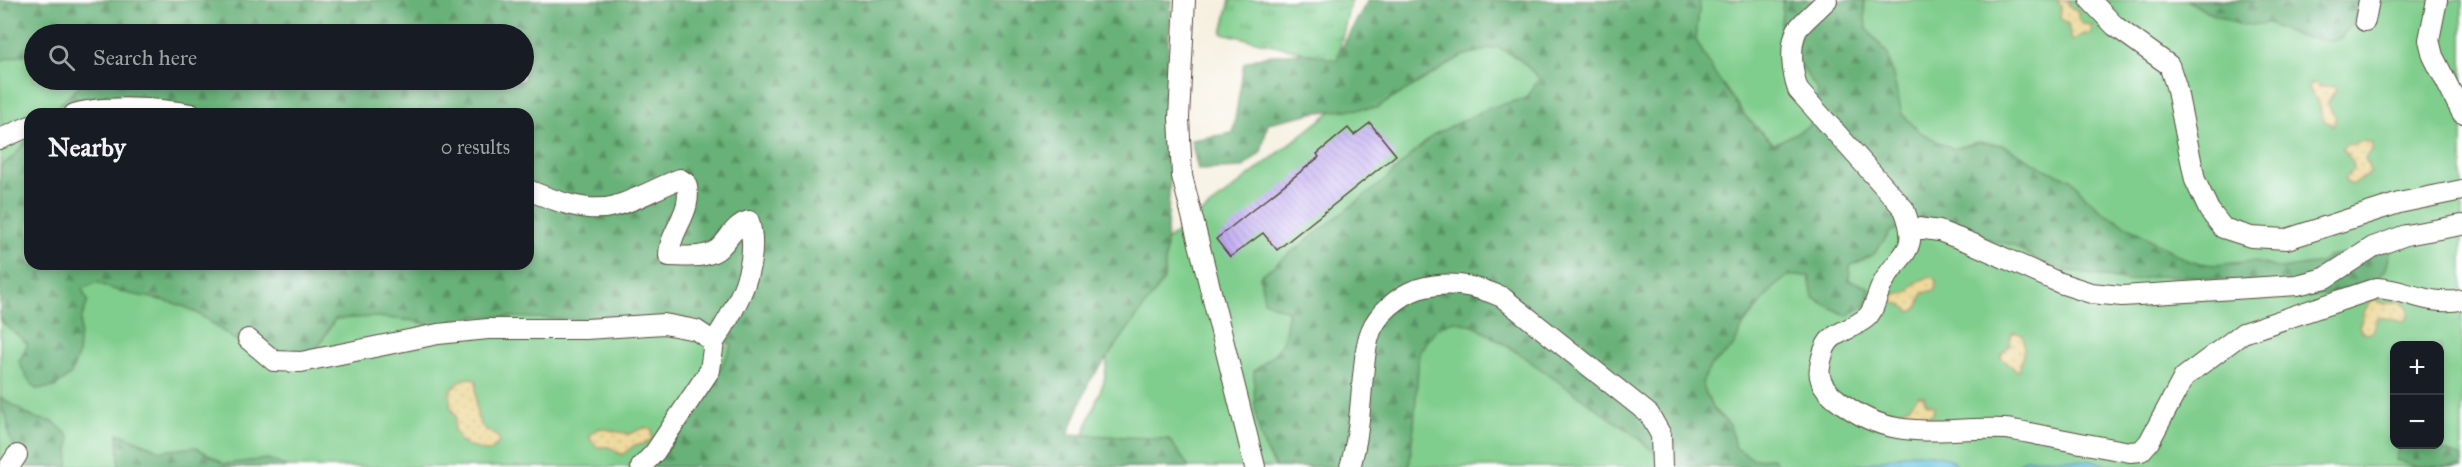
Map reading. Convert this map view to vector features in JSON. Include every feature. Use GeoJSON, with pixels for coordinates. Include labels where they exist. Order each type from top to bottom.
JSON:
{"type":"FeatureCollection","features":[{"type":"Feature","properties":{"kind":"street"},"geometry":{"type":"LineString","coordinates":[[1185,0],[1179,118],[1182,176],[1255,467]]}},
{"type":"Feature","properties":{"kind":"street"},"geometry":{"type":"LineString","coordinates":[[1827,0],[1798,29],[1794,44],[1793,76],[1798,90],[1904,209],[1911,227],[1910,243],[1903,259],[1885,278],[1869,316],[1832,337],[1823,348],[1819,372],[1826,392],[1870,421],[1898,430],[2006,429],[2130,452],[2141,451],[2149,442],[2184,377],[2243,333],[2377,288],[2391,289],[2432,302],[2446,303],[2462,300]]}},
{"type":"Feature","properties":{"kind":"street"},"geometry":{"type":"LineString","coordinates":[[2090,0],[2115,26],[2169,65],[2176,86],[2195,180],[2209,210],[2223,228],[2251,237],[2287,239],[2399,203],[2462,190]]}},
{"type":"Feature","properties":{"kind":"street"},"geometry":{"type":"LineString","coordinates":[[2365,21],[2369,0]]}},
{"type":"Feature","properties":{"kind":"street"},"geometry":{"type":"LineString","coordinates":[[2436,0],[2429,40],[2433,56],[2462,113]]}},
{"type":"Feature","properties":{"kind":"street"},"geometry":{"type":"LineString","coordinates":[[0,139],[24,129]]}},
{"type":"Feature","properties":{"kind":"street"},"geometry":{"type":"LineString","coordinates":[[534,192],[561,202],[602,208],[614,207],[680,179],[686,183],[687,202],[684,217],[669,247],[669,256],[696,256],[717,250],[733,230],[749,221],[752,231],[746,284],[714,342],[710,370],[655,452],[640,467]]}},
{"type":"Feature","properties":{"kind":"street"},"geometry":{"type":"LineString","coordinates":[[1911,227],[1939,231],[1971,243],[2060,283],[2091,293],[2122,296],[2297,285],[2325,278],[2373,247],[2406,235],[2462,225]]}},
{"type":"Feature","properties":{"kind":"street"},"geometry":{"type":"LineString","coordinates":[[1350,467],[1355,449],[1366,346],[1371,329],[1386,309],[1410,292],[1434,284],[1457,284],[1482,288],[1502,297],[1649,414],[1661,435],[1662,467]]}},
{"type":"Feature","properties":{"kind":"street"},"geometry":{"type":"LineString","coordinates":[[248,339],[274,361],[301,363],[438,334],[488,329],[586,329],[664,324],[696,330],[714,342]]}},
{"type":"Feature","properties":{"kind":"green space"},"geometry":{"type":"Polygon","coordinates":[[[0,0],[1172,0],[1168,47],[1171,163],[1164,280],[1089,382],[1068,434],[1169,439],[1189,467],[650,467],[672,444],[705,396],[732,346],[696,320],[592,320],[476,316],[437,327],[415,321],[376,317],[335,319],[314,354],[275,357],[244,346],[205,318],[185,307],[119,291],[97,282],[82,289],[88,301],[81,320],[78,355],[71,374],[55,387],[36,389],[19,362],[28,344],[4,324],[0,317],[0,167],[24,144],[24,270],[534,270],[534,108],[56,108],[75,90],[534,90],[534,24],[24,24],[24,55],[0,60],[0,0]]]}},
{"type":"Feature","properties":{"kind":"green space"},"geometry":{"type":"Polygon","coordinates":[[[1230,0],[1351,0],[1337,60],[1222,33],[1230,0]]]}},
{"type":"Feature","properties":{"kind":"green space"},"geometry":{"type":"Polygon","coordinates":[[[1368,0],[1700,0],[1696,40],[1715,74],[1746,117],[1774,144],[1810,126],[1818,91],[1780,35],[1783,0],[1864,0],[1866,28],[1888,54],[1902,114],[1920,132],[1952,149],[1978,142],[2003,145],[2049,171],[2071,179],[2086,197],[2106,214],[2190,262],[2216,265],[2252,261],[2281,269],[2320,263],[2328,256],[2391,248],[2386,269],[2373,284],[2321,295],[2256,297],[2230,280],[2195,276],[2157,276],[2129,281],[2074,272],[2044,264],[2013,245],[1923,219],[1891,231],[1874,254],[1850,266],[1849,280],[1870,288],[1867,304],[1847,316],[1813,298],[1809,276],[1788,276],[1773,288],[1744,324],[1733,347],[1710,367],[1702,383],[1712,408],[1730,425],[1735,447],[1753,459],[1773,458],[1779,467],[1671,467],[1637,437],[1515,351],[1473,325],[1453,321],[1437,328],[1419,352],[1409,467],[1276,467],[1264,445],[1257,421],[1254,371],[1280,346],[1288,311],[1264,301],[1260,276],[1384,181],[1433,135],[1489,108],[1527,98],[1539,78],[1519,59],[1498,47],[1462,56],[1377,108],[1317,112],[1268,123],[1261,152],[1242,168],[1198,170],[1191,140],[1233,133],[1244,63],[1264,56],[1341,49],[1368,0]]]}},
{"type":"Feature","properties":{"kind":"green space"},"geometry":{"type":"Polygon","coordinates":[[[1474,0],[2462,0],[2462,467],[0,467],[0,49],[24,45],[24,90],[144,90],[207,108],[24,108],[24,270],[534,270],[534,266],[715,335],[845,450],[1080,444],[1104,381],[1121,276],[1474,0]]]}},
{"type":"Feature","properties":{"kind":"green space"},"geometry":{"type":"Polygon","coordinates":[[[2187,0],[2369,0],[2341,38],[2330,41],[2300,37],[2268,23],[2243,26],[2205,11],[2187,0]]]}},
{"type":"Feature","properties":{"kind":"green space"},"geometry":{"type":"Polygon","coordinates":[[[0,397],[34,418],[54,422],[70,437],[68,467],[27,467],[10,439],[6,416],[0,409],[0,397]]]}},
{"type":"Feature","properties":{"kind":"green space"},"geometry":{"type":"Polygon","coordinates":[[[118,433],[161,451],[196,447],[224,464],[268,459],[288,467],[119,467],[118,433]]]}},
{"type":"Feature","properties":{"kind":"green space"},"geometry":{"type":"Polygon","coordinates":[[[2399,449],[2440,449],[2462,457],[2462,467],[2413,467],[2413,465],[2396,460],[2399,449]]]}},
{"type":"Feature","properties":{"kind":"sand"},"geometry":{"type":"Polygon","coordinates":[[[2057,0],[2069,0],[2069,6],[2078,11],[2079,21],[2092,25],[2092,34],[2081,35],[2071,40],[2068,24],[2060,18],[2061,7],[2057,0]]]}},
{"type":"Feature","properties":{"kind":"sand"},"geometry":{"type":"Polygon","coordinates":[[[2316,83],[2321,87],[2334,86],[2336,90],[2328,104],[2336,117],[2333,126],[2323,120],[2319,103],[2309,89],[2310,84],[2316,83]]]}},
{"type":"Feature","properties":{"kind":"sand"},"geometry":{"type":"Polygon","coordinates":[[[2362,141],[2372,143],[2372,151],[2365,158],[2371,173],[2352,185],[2346,182],[2345,178],[2354,169],[2353,162],[2342,148],[2346,144],[2354,145],[2362,141]]]}},
{"type":"Feature","properties":{"kind":"sand"},"geometry":{"type":"Polygon","coordinates":[[[1930,276],[1936,280],[1935,290],[1922,295],[1916,310],[1910,312],[1903,305],[1893,303],[1894,294],[1907,293],[1915,283],[1930,276]]]}},
{"type":"Feature","properties":{"kind":"sand"},"geometry":{"type":"Polygon","coordinates":[[[2372,300],[2385,304],[2400,301],[2408,307],[2408,317],[2403,322],[2380,317],[2377,318],[2373,332],[2367,334],[2362,332],[2359,326],[2372,300]]]}},
{"type":"Feature","properties":{"kind":"sand"},"geometry":{"type":"Polygon","coordinates":[[[2014,332],[2023,335],[2024,340],[2020,369],[2017,371],[2001,358],[2010,345],[2011,335],[2014,332]]]}},
{"type":"Feature","properties":{"kind":"sand"},"geometry":{"type":"Polygon","coordinates":[[[463,379],[476,380],[478,419],[485,429],[498,437],[499,442],[491,451],[483,451],[461,443],[454,429],[456,417],[450,406],[450,391],[463,379]]]}},
{"type":"Feature","properties":{"kind":"sand"},"geometry":{"type":"Polygon","coordinates":[[[1918,396],[1924,396],[1926,403],[1934,406],[1933,414],[1907,422],[1898,417],[1899,412],[1909,407],[1918,396]]]}},
{"type":"Feature","properties":{"kind":"sand"},"geometry":{"type":"Polygon","coordinates":[[[646,427],[652,429],[652,439],[644,444],[635,445],[622,455],[609,447],[597,447],[590,439],[590,434],[600,428],[629,434],[646,427]]]}},
{"type":"Feature","properties":{"kind":"water"},"geometry":{"type":"Polygon","coordinates":[[[1912,453],[1943,457],[1954,462],[1958,467],[1809,467],[1862,465],[1912,453]]]}},
{"type":"Feature","properties":{"kind":"water"},"geometry":{"type":"Polygon","coordinates":[[[2026,459],[2094,461],[2116,467],[2012,467],[2026,459]]]}},
{"type":"Feature","properties":{"kind":"building"},"geometry":{"type":"Polygon","coordinates":[[[1370,123],[1396,155],[1277,250],[1263,233],[1230,257],[1216,239],[1319,157],[1317,154],[1348,128],[1354,135],[1370,123]]]}}]}
